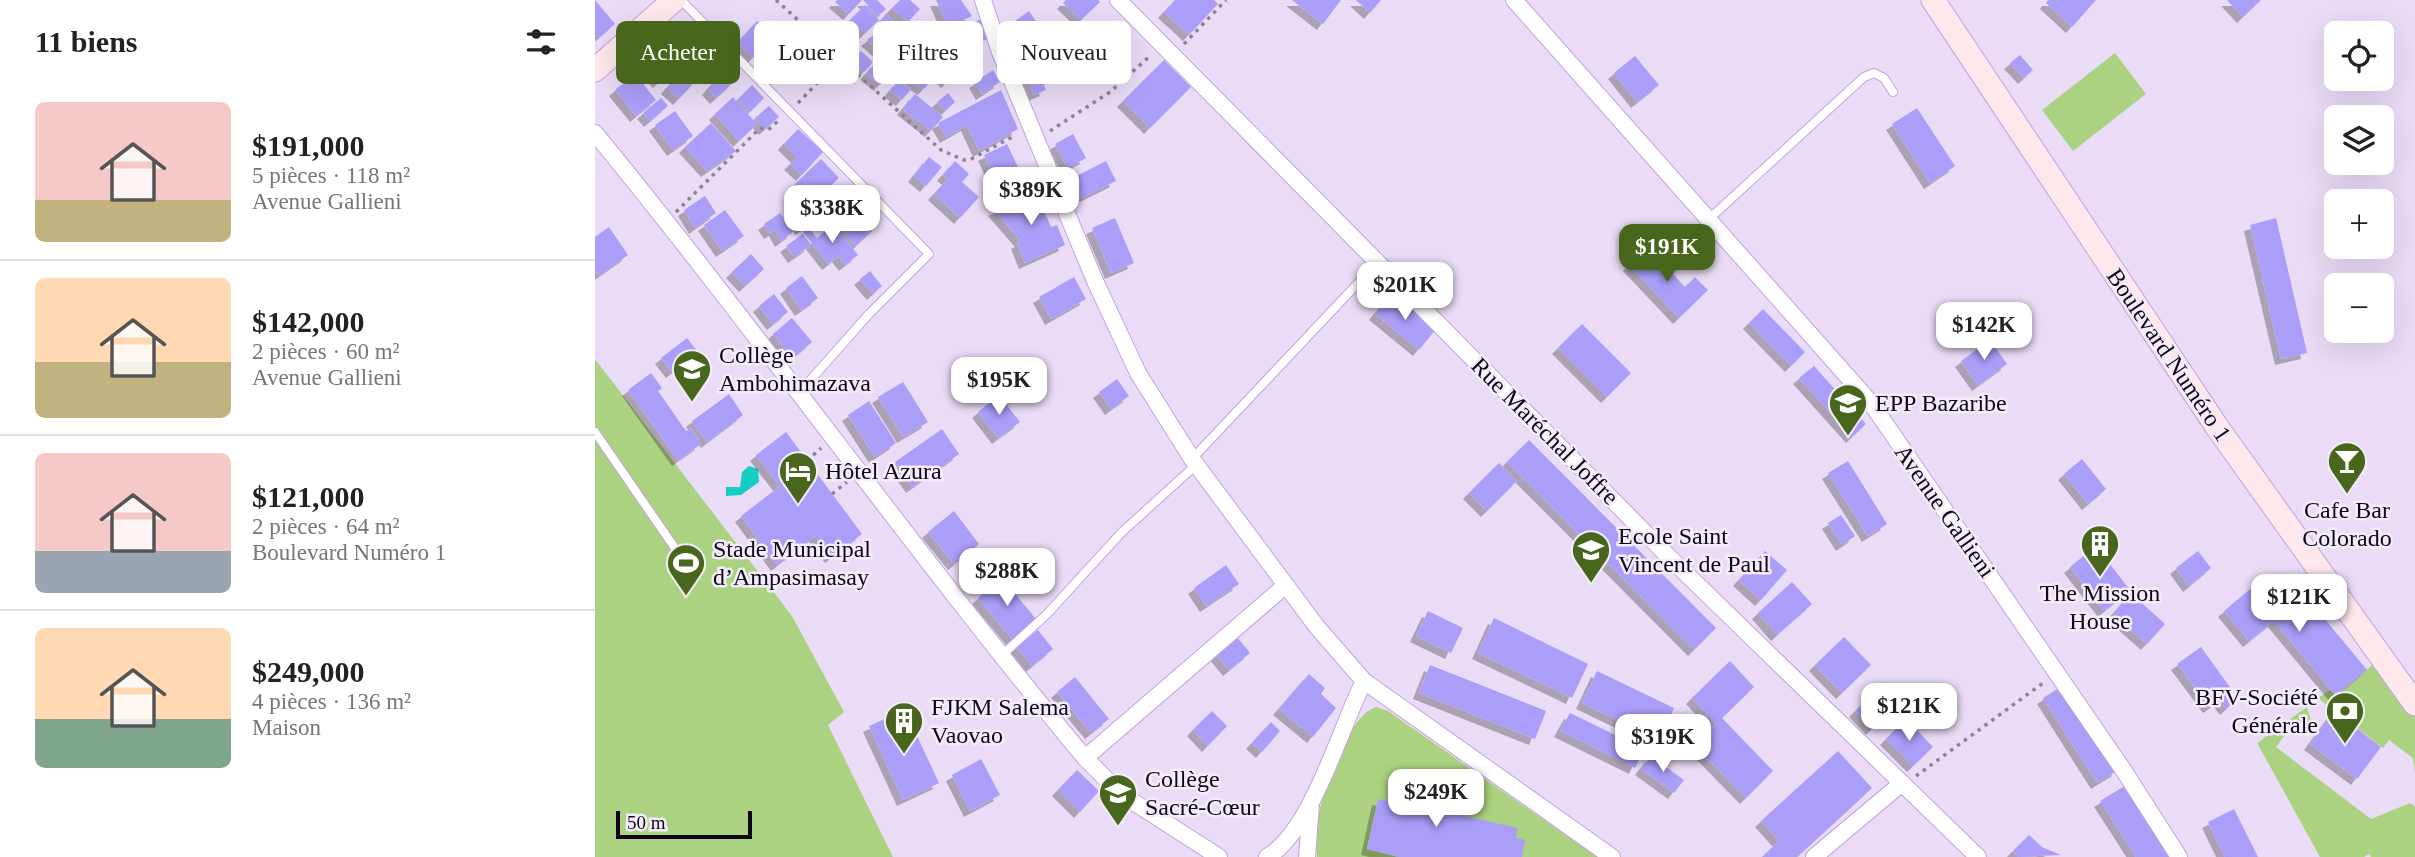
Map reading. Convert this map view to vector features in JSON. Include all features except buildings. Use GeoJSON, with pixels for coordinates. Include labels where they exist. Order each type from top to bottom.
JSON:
{"type":"FeatureCollection","features":[{"type":"Feature","properties":{"kind":"main road"},"geometry":{"type":"LineString","coordinates":[[595,70],[674,0]]}},
{"type":"Feature","properties":{"kind":"main road","name":"Boulevard Numéro 1"},"geometry":{"type":"LineString","coordinates":[[1933,0],[2217,427],[2415,704]]}},
{"type":"Feature","properties":{"kind":"street"},"geometry":{"type":"LineString","coordinates":[[983,0],[1032,133],[1138,373],[1194,462],[1286,585],[1364,681],[1612,857]]}},
{"type":"Feature","properties":{"kind":"street","name":"Rue Maréchal Joffre"},"geometry":{"type":"LineString","coordinates":[[1118,0],[1670,558],[1978,857]]}},
{"type":"Feature","properties":{"kind":"street","name":"Avenue Gallieni"},"geometry":{"type":"LineString","coordinates":[[1514,0],[1871,404],[2056,671],[2179,857]]}},
{"type":"Feature","properties":{"kind":"street"},"geometry":{"type":"LineString","coordinates":[[595,133],[667,221],[858,474],[1085,758],[1121,794],[1172,830],[1223,856]]}},
{"type":"Feature","properties":{"kind":"street"},"geometry":{"type":"LineString","coordinates":[[1085,758],[1286,585]]}},
{"type":"Feature","properties":{"kind":"street"},"geometry":{"type":"LineString","coordinates":[[1267,857],[1289,837],[1311,803],[1364,681]]}},
{"type":"Feature","properties":{"kind":"street"},"geometry":{"type":"LineString","coordinates":[[1814,857],[1902,783]]}},
{"type":"Feature","properties":{"kind":"street"},"geometry":{"type":"LineString","coordinates":[[1307,857],[1311,803]]}},
{"type":"Feature","properties":{"kind":"street"},"geometry":{"type":"LineString","coordinates":[[1286,857],[1289,837]]}},
{"type":"Feature","properties":{"kind":"lane"},"geometry":{"type":"LineString","coordinates":[[681,0],[929,254],[869,314],[799,393]]}},
{"type":"Feature","properties":{"kind":"lane"},"geometry":{"type":"LineString","coordinates":[[1709,219],[1864,77],[1874,74],[1884,78],[1893,92]]}},
{"type":"Feature","properties":{"kind":"lane"},"geometry":{"type":"LineString","coordinates":[[1002,655],[1048,614],[1122,532],[1194,462],[1377,262]]}},
{"type":"Feature","properties":{"kind":"lane"},"geometry":{"type":"LineString","coordinates":[[595,432],[679,554]]}},
{"type":"Feature","properties":{"kind":"path"},"geometry":{"type":"LineString","coordinates":[[776,0],[800,21]]}},
{"type":"Feature","properties":{"kind":"path"},"geometry":{"type":"LineString","coordinates":[[859,75],[941,150],[964,160],[1032,133],[1110,92],[1167,51],[1226,0]]}},
{"type":"Feature","properties":{"kind":"path"},"geometry":{"type":"LineString","coordinates":[[667,221],[760,128],[768,130],[815,84]]}},
{"type":"Feature","properties":{"kind":"path"},"geometry":{"type":"LineString","coordinates":[[1902,783],[2007,712],[2056,671]]}},
{"type":"Feature","properties":{"kind":"shaded area"},"geometry":{"type":"Polygon","coordinates":[[[2115,53],[2146,94],[2073,151],[2042,110],[2115,53]]]}},
{"type":"Feature","properties":{"kind":"shaded area","name":"Stade Municipal d’Ampasimasay"},"geometry":{"type":"Polygon","coordinates":[[[595,359],[792,616],[844,712],[828,725],[893,857],[595,857],[595,359]]]}},
{"type":"Feature","properties":{"kind":"shaded area"},"geometry":{"type":"Polygon","coordinates":[[[749,466],[758,469],[759,482],[741,495],[726,496],[726,487],[740,487],[742,472],[749,466]]]}},
{"type":"Feature","properties":{"kind":"shaded area"},"geometry":{"type":"Polygon","coordinates":[[[2377,661],[2415,714],[2415,773],[2413,758],[2389,740],[2383,748],[2318,698],[2330,690],[2336,696],[2377,661]]]}},
{"type":"Feature","properties":{"kind":"shaded area"},"geometry":{"type":"Polygon","coordinates":[[[1376,707],[1388,711],[1597,857],[1317,857],[1317,824],[1337,758],[1355,725],[1365,713],[1376,707]]]}},
{"type":"Feature","properties":{"kind":"shaded area"},"geometry":{"type":"Polygon","coordinates":[[[2307,707],[2313,727],[2307,734],[2292,725],[2276,747],[2371,819],[2410,803],[2415,807],[2415,857],[2371,857],[2369,854],[2364,857],[2320,857],[2257,743],[2307,707]]]}},
{"type":"Feature","properties":{"kind":"place","name":"Collège Ambohimazava"},"geometry":{"type":"Point","coordinates":[692,403]}},
{"type":"Feature","properties":{"kind":"place","name":"EPP Bazaribe"},"geometry":{"type":"Point","coordinates":[1848,437]}},
{"type":"Feature","properties":{"kind":"place","name":"Cafe Bar Colorado"},"geometry":{"type":"Point","coordinates":[2347,495]}},
{"type":"Feature","properties":{"kind":"place","name":"Hôtel Azura"},"geometry":{"type":"Point","coordinates":[798,505]}},
{"type":"Feature","properties":{"kind":"place","name":"The Mission House"},"geometry":{"type":"Point","coordinates":[2100,578]}},
{"type":"Feature","properties":{"kind":"place","name":"Ecole Saint Vincent de Paul"},"geometry":{"type":"Point","coordinates":[1591,584]}},
{"type":"Feature","properties":{"kind":"place","name":"Stade Municipal d’Ampasimasay"},"geometry":{"type":"Point","coordinates":[686,597]}},
{"type":"Feature","properties":{"kind":"place","name":"BFV-Société Générale"},"geometry":{"type":"Point","coordinates":[2345,745]}},
{"type":"Feature","properties":{"kind":"place","name":"FJKM Salema Vaovao"},"geometry":{"type":"Point","coordinates":[904,755]}},
{"type":"Feature","properties":{"kind":"place","name":"Collège Sacré-Cœur"},"geometry":{"type":"Point","coordinates":[1118,827]}}]}
